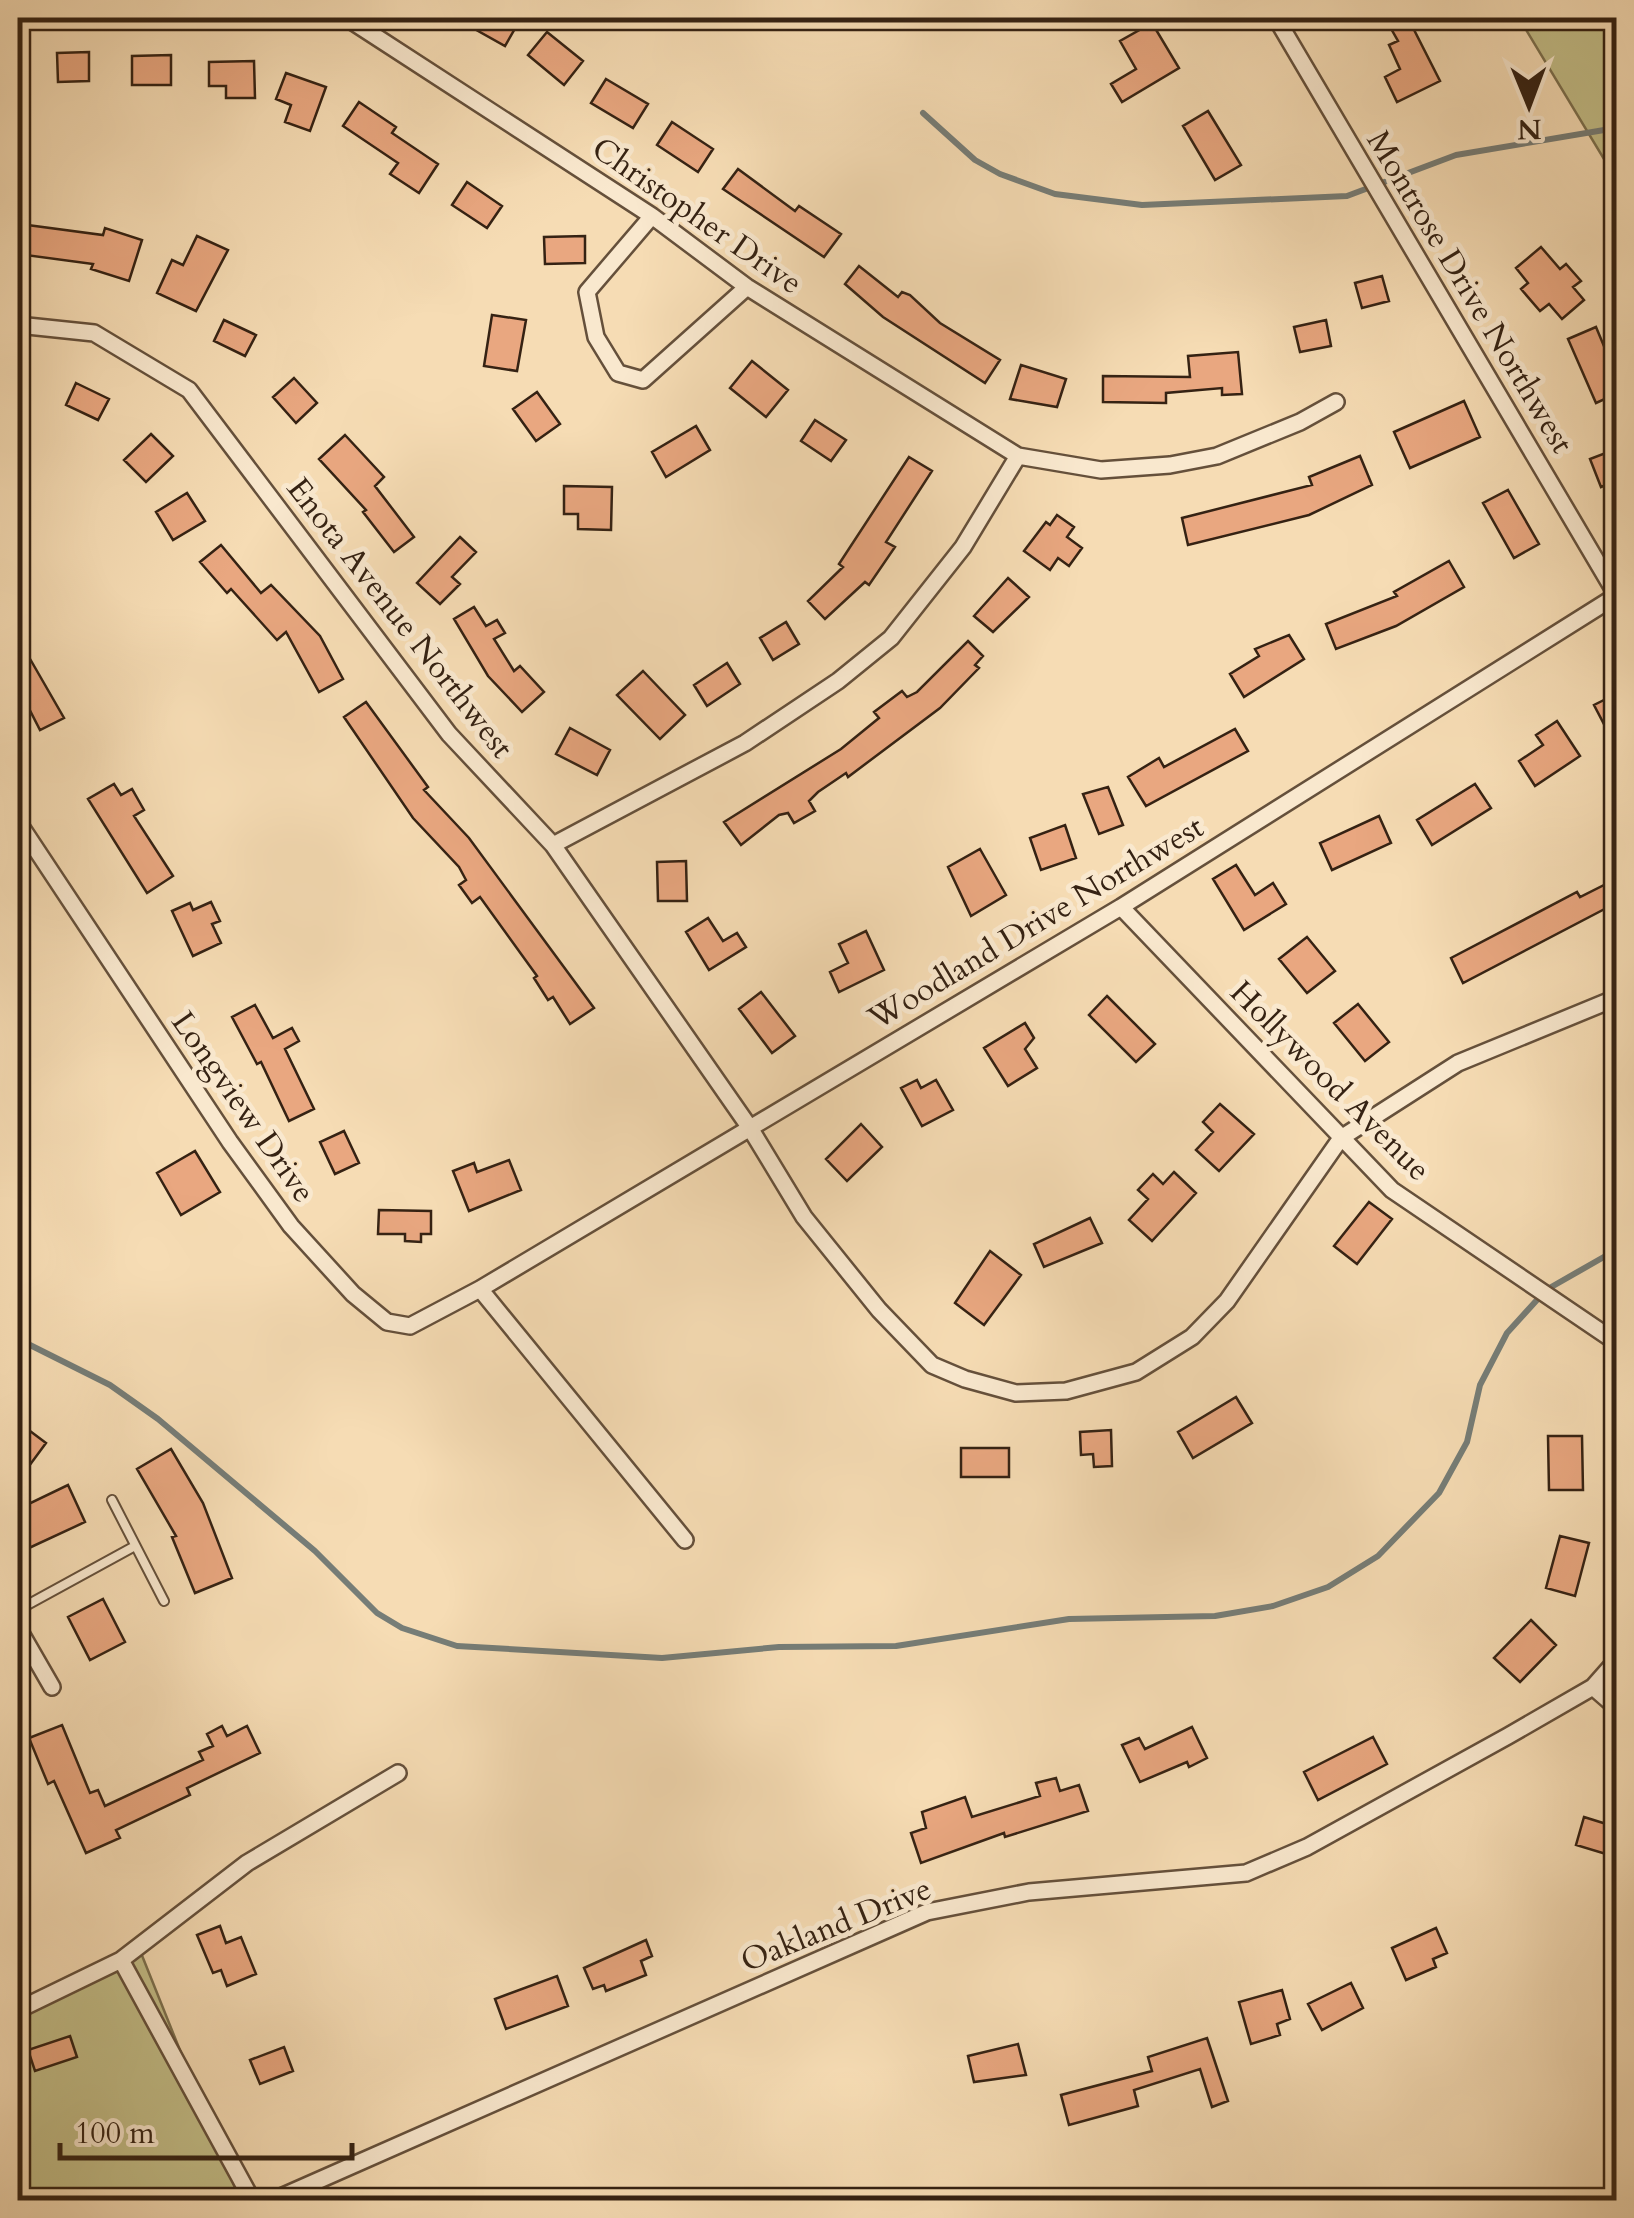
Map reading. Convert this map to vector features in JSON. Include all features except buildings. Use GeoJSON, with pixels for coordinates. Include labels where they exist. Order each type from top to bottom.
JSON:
{"type":"FeatureCollection","features":[{"type":"Feature","properties":{"kind":"street","name":"Christopher Drive"},"geometry":{"type":"LineString","coordinates":[[347,18],[652,216],[747,287],[1018,456]]}},
{"type":"Feature","properties":{"kind":"street","name":"Montrose Drive Northwest"},"geometry":{"type":"LineString","coordinates":[[1276,18],[1616,595]]}},
{"type":"Feature","properties":{"kind":"street"},"geometry":{"type":"LineString","coordinates":[[652,216],[587,292],[596,338],[618,373],[643,380],[747,287]]}},
{"type":"Feature","properties":{"kind":"street","name":"Enota Avenue Northwest"},"geometry":{"type":"LineString","coordinates":[[18,325],[94,333],[189,390],[449,734],[553,846],[750,1128],[804,1217],[879,1310],[932,1365],[1016,1393],[1066,1391],[1136,1372],[1192,1337],[1227,1301],[1341,1138]]}},
{"type":"Feature","properties":{"kind":"street"},"geometry":{"type":"LineString","coordinates":[[553,846],[745,743],[838,681],[892,638],[963,548],[1018,456],[1101,470],[1170,465],[1218,456],[1300,422],[1336,402]]}},
{"type":"Feature","properties":{"kind":"street","name":"Woodland Drive Northwest"},"geometry":{"type":"LineString","coordinates":[[480,1289],[1121,907],[1616,595]]}},
{"type":"Feature","properties":{"kind":"street","name":"Longview Drive"},"geometry":{"type":"LineString","coordinates":[[18,822],[240,1156],[291,1226],[354,1294],[387,1322],[410,1326],[480,1289]]}},
{"type":"Feature","properties":{"kind":"street","name":"Hollywood Avenue"},"geometry":{"type":"LineString","coordinates":[[1121,907],[1392,1190],[1616,1342]]}},
{"type":"Feature","properties":{"kind":"street"},"geometry":{"type":"LineString","coordinates":[[1341,1138],[1458,1063],[1616,998]]}},
{"type":"Feature","properties":{"kind":"street"},"geometry":{"type":"LineString","coordinates":[[480,1289],[685,1540]]}},
{"type":"Feature","properties":{"kind":"street"},"geometry":{"type":"LineString","coordinates":[[18,1628],[52,1687]]}},
{"type":"Feature","properties":{"kind":"street"},"geometry":{"type":"LineString","coordinates":[[1616,1661],[1593,1687],[1616,1706]]}},
{"type":"Feature","properties":{"kind":"street","name":"Oakland Drive"},"geometry":{"type":"LineString","coordinates":[[274,2200],[927,1912],[1029,1892],[1246,1872],[1307,1848],[1593,1687]]}},
{"type":"Feature","properties":{"kind":"street"},"geometry":{"type":"LineString","coordinates":[[18,2010],[121,1960],[248,1863],[398,1773]]}},
{"type":"Feature","properties":{"kind":"street"},"geometry":{"type":"LineString","coordinates":[[121,1960],[252,2200]]}},
{"type":"Feature","properties":{"kind":"lane"},"geometry":{"type":"LineString","coordinates":[[112,1500],[164,1601]]}},
{"type":"Feature","properties":{"kind":"lane"},"geometry":{"type":"LineString","coordinates":[[18,1610],[135,1546]]}},
{"type":"Feature","properties":{"kind":"shaded area"},"geometry":{"type":"Polygon","coordinates":[[[1519,18],[1616,18],[1616,179],[1519,18]]]}},
{"type":"Feature","properties":{"kind":"shaded area"},"geometry":{"type":"Polygon","coordinates":[[[141,1953],[240,2200],[18,2200],[18,2012],[141,1953]]]}},
{"type":"Feature","properties":{"kind":"waterway"},"geometry":{"type":"LineString","coordinates":[[923,113],[975,160],[1000,174],[1055,194],[1142,205],[1347,196],[1456,155],[1616,128]]}},
{"type":"Feature","properties":{"kind":"waterway"},"geometry":{"type":"LineString","coordinates":[[18,1339],[110,1385],[158,1419],[315,1551],[377,1613],[402,1628],[457,1646],[662,1658],[779,1647],[896,1646],[1069,1619],[1215,1616],[1273,1606],[1328,1587],[1378,1556],[1439,1493],[1467,1442],[1480,1385],[1507,1333],[1546,1290],[1616,1250]]}}]}
